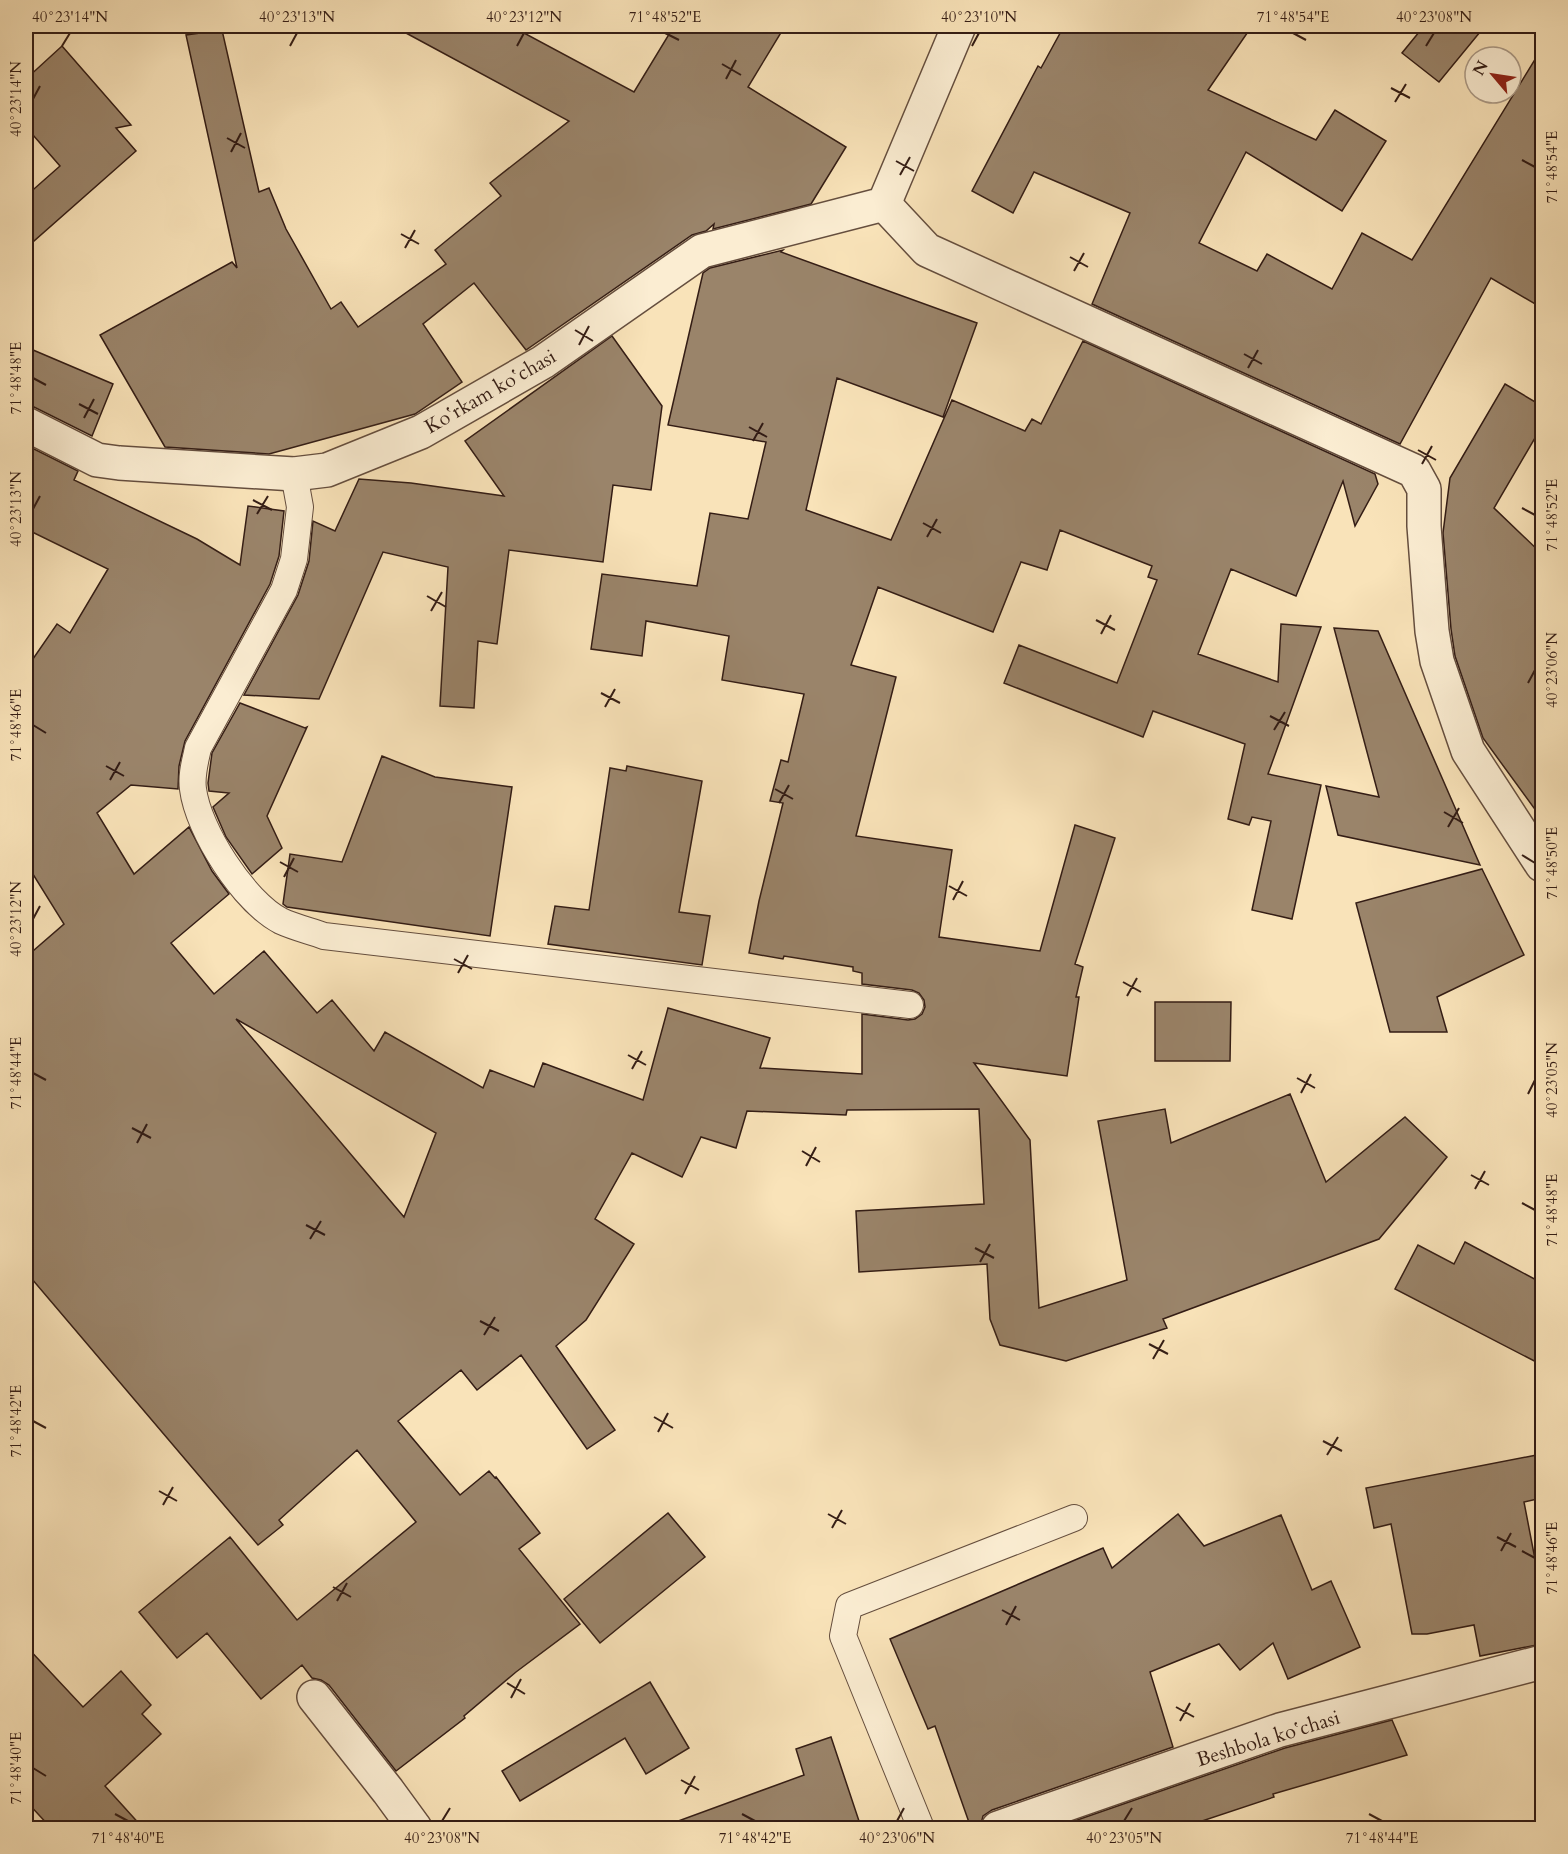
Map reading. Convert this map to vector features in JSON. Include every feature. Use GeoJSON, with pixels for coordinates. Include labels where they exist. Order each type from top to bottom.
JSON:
{"type":"FeatureCollection","features":[{"type":"Feature","properties":{"kind":"street"},"geometry":{"type":"LineString","coordinates":[[959,26],[884,204],[927,250],[1414,471],[1424,489],[1424,526],[1432,631],[1437,661],[1468,751],[1542,865]]}},
{"type":"Feature","properties":{"kind":"street","name":"Koʻrkam koʻchasi"},"geometry":{"type":"LineString","coordinates":[[26,424],[97,460],[294,474],[327,470],[421,432],[543,362],[702,251],[884,204]]}},
{"type":"Feature","properties":{"kind":"street","name":"Beshbola koʻchasi"},"geometry":{"type":"LineString","coordinates":[[998,1828],[1280,1731],[1542,1662]]}},
{"type":"Feature","properties":{"kind":"street"},"geometry":{"type":"LineString","coordinates":[[314,1697],[415,1828]]}},
{"type":"Feature","properties":{"kind":"lane"},"geometry":{"type":"LineString","coordinates":[[294,474],[300,507],[294,559],[284,590],[198,748],[192,772],[197,810],[218,854],[257,904],[280,920],[324,936],[910,1005]]}},
{"type":"Feature","properties":{"kind":"lane"},"geometry":{"type":"LineString","coordinates":[[921,1828],[843,1636],[849,1606],[1074,1518]]}},
{"type":"Feature","properties":{"kind":"building"},"geometry":{"type":"Polygon","coordinates":[[[393,26],[511,26],[634,92],[674,26],[785,26],[748,87],[846,147],[811,204],[713,229],[714,224],[706,231],[692,235],[526,350],[474,283],[423,324],[462,382],[415,414],[269,454],[165,447],[100,335],[232,262],[237,268],[186,35],[222,30],[259,192],[269,188],[286,229],[331,309],[341,302],[358,327],[446,264],[435,250],[501,196],[490,183],[569,121],[393,26]]]}},
{"type":"Feature","properties":{"kind":"building"},"geometry":{"type":"Polygon","coordinates":[[[1064,26],[1252,26],[1208,90],[1316,140],[1335,110],[1386,141],[1342,211],[1246,152],[1199,243],[1257,271],[1267,254],[1332,289],[1362,233],[1412,260],[1507,105],[1523,105],[1523,79],[1542,48],[1542,308],[1491,278],[1400,444],[1092,304],[1130,213],[1034,172],[1013,213],[972,191],[1038,66],[1041,68],[1064,26]]]}},
{"type":"Feature","properties":{"kind":"building"},"geometry":{"type":"Polygon","coordinates":[[[1424,26],[1485,26],[1469,45],[1463,45],[1463,53],[1439,82],[1402,53],[1424,26]]]}},
{"type":"Feature","properties":{"kind":"building"},"geometry":{"type":"Polygon","coordinates":[[[62,46],[131,125],[116,128],[136,151],[26,248],[26,196],[60,166],[26,127],[26,79],[62,46]]]}},
{"type":"Feature","properties":{"kind":"building"},"geometry":{"type":"Polygon","coordinates":[[[783,250],[781,252],[977,323],[943,417],[837,378],[806,510],[891,540],[952,400],[1025,431],[1032,419],[1041,424],[1083,341],[1375,474],[1378,484],[1355,526],[1343,481],[1296,596],[1231,569],[1198,654],[1278,682],[1281,624],[1321,627],[1268,774],[1321,785],[1292,919],[1252,910],[1271,821],[1252,817],[1249,825],[1228,819],[1245,744],[1153,711],[1143,737],[1004,683],[1019,645],[1117,683],[1157,580],[1148,577],[1152,566],[1060,530],[1047,570],[1021,562],[993,632],[878,587],[851,665],[896,677],[856,836],[952,850],[939,937],[1040,951],[1075,825],[1115,838],[1075,964],[1083,967],[1076,997],[1079,997],[1067,1076],[974,1063],[1030,1140],[1039,1308],[1127,1280],[1098,1121],[1165,1109],[1171,1143],[1290,1094],[1326,1182],[1405,1117],[1447,1157],[1379,1239],[1163,1319],[1167,1328],[1066,1361],[1000,1345],[990,1319],[987,1264],[859,1272],[856,1211],[984,1204],[979,1109],[847,1110],[846,1115],[747,1111],[736,1148],[701,1137],[682,1177],[632,1153],[595,1219],[634,1244],[586,1320],[556,1346],[615,1430],[587,1449],[521,1355],[477,1390],[461,1370],[398,1421],[460,1495],[489,1471],[496,1477],[540,1533],[519,1549],[580,1624],[516,1672],[464,1716],[465,1718],[396,1771],[329,1685],[312,1678],[302,1665],[261,1699],[207,1633],[177,1658],[139,1612],[230,1537],[297,1620],[416,1522],[357,1450],[279,1520],[283,1525],[258,1545],[26,1272],[26,957],[64,924],[26,863],[26,669],[57,624],[70,633],[108,569],[26,529],[26,445],[78,471],[74,480],[197,539],[240,565],[248,506],[284,511],[279,556],[270,584],[185,741],[179,766],[178,789],[131,785],[97,813],[134,874],[189,827],[212,871],[229,894],[171,943],[214,994],[264,951],[317,1013],[332,1000],[374,1051],[385,1032],[483,1088],[490,1070],[534,1087],[543,1063],[643,1100],[668,1008],[770,1038],[760,1068],[862,1074],[862,1014],[915,1019],[922,1014],[925,1007],[924,1000],[919,993],[912,990],[862,984],[862,973],[853,971],[853,967],[749,953],[783,803],[770,801],[781,760],[788,762],[804,694],[722,680],[729,636],[646,621],[642,656],[591,649],[602,574],[697,586],[710,513],[748,519],[766,442],[668,425],[703,273],[710,268],[783,250]],[[236,1019],[404,1217],[436,1133],[236,1019]]]}},
{"type":"Feature","properties":{"kind":"building"},"geometry":{"type":"Polygon","coordinates":[[[612,336],[662,406],[651,490],[613,485],[603,562],[509,550],[497,644],[478,641],[474,708],[440,706],[448,567],[383,552],[319,699],[244,695],[298,595],[309,561],[313,521],[335,531],[359,479],[411,483],[504,496],[465,441],[612,336]]]}},
{"type":"Feature","properties":{"kind":"building"},"geometry":{"type":"Polygon","coordinates":[[[26,347],[113,384],[92,436],[26,405],[26,347]]]}},
{"type":"Feature","properties":{"kind":"building"},"geometry":{"type":"Polygon","coordinates":[[[1505,384],[1542,406],[1542,426],[1494,508],[1542,554],[1542,819],[1483,738],[1455,656],[1451,629],[1443,533],[1450,478],[1505,384]]]}},
{"type":"Feature","properties":{"kind":"building"},"geometry":{"type":"Polygon","coordinates":[[[1334,628],[1378,631],[1480,865],[1338,835],[1326,786],[1379,797],[1334,628]]]}},
{"type":"Feature","properties":{"kind":"building"},"geometry":{"type":"Polygon","coordinates":[[[240,703],[307,727],[267,816],[282,848],[252,874],[226,837],[213,807],[229,793],[209,791],[208,783],[212,753],[240,703]]]}},
{"type":"Feature","properties":{"kind":"building"},"geometry":{"type":"Polygon","coordinates":[[[382,756],[435,777],[512,787],[490,936],[287,907],[283,904],[290,854],[342,862],[382,756]]]}},
{"type":"Feature","properties":{"kind":"building"},"geometry":{"type":"Polygon","coordinates":[[[627,766],[702,781],[679,912],[710,916],[702,965],[548,944],[555,906],[589,910],[610,768],[626,771],[627,766]]]}},
{"type":"Feature","properties":{"kind":"building"},"geometry":{"type":"Polygon","coordinates":[[[1482,869],[1524,955],[1437,997],[1447,1032],[1390,1032],[1356,903],[1482,869]]]}},
{"type":"Feature","properties":{"kind":"building"},"geometry":{"type":"Polygon","coordinates":[[[1155,1002],[1231,1002],[1230,1061],[1155,1061],[1155,1002]]]}},
{"type":"Feature","properties":{"kind":"building"},"geometry":{"type":"Polygon","coordinates":[[[1465,1242],[1542,1283],[1542,1365],[1395,1289],[1418,1245],[1454,1264],[1465,1242]]]}},
{"type":"Feature","properties":{"kind":"building"},"geometry":{"type":"Polygon","coordinates":[[[1542,1454],[1542,1498],[1524,1502],[1539,1580],[1542,1579],[1542,1644],[1480,1656],[1474,1625],[1427,1634],[1412,1634],[1391,1524],[1374,1528],[1366,1488],[1542,1454]]]}},
{"type":"Feature","properties":{"kind":"building"},"geometry":{"type":"Polygon","coordinates":[[[668,1513],[705,1557],[600,1643],[564,1599],[668,1513]]]}},
{"type":"Feature","properties":{"kind":"building"},"geometry":{"type":"Polygon","coordinates":[[[1178,1514],[1204,1546],[1281,1515],[1312,1590],[1331,1581],[1360,1647],[1288,1679],[1273,1643],[1240,1670],[1219,1644],[1150,1672],[1173,1747],[992,1810],[983,1816],[980,1828],[971,1828],[935,1726],[928,1729],[890,1639],[1103,1548],[1112,1568],[1178,1514]]]}},
{"type":"Feature","properties":{"kind":"building"},"geometry":{"type":"Polygon","coordinates":[[[26,1646],[83,1707],[121,1671],[151,1705],[142,1714],[161,1734],[105,1786],[143,1828],[51,1828],[26,1801],[26,1646]]]}},
{"type":"Feature","properties":{"kind":"building"},"geometry":{"type":"Polygon","coordinates":[[[650,1682],[689,1748],[646,1774],[625,1738],[520,1801],[502,1771],[650,1682]]]}},
{"type":"Feature","properties":{"kind":"building"},"geometry":{"type":"Polygon","coordinates":[[[1392,1720],[1407,1755],[1273,1794],[1274,1797],[1181,1828],[1054,1828],[1285,1748],[1392,1720]]]}},
{"type":"Feature","properties":{"kind":"building"},"geometry":{"type":"Polygon","coordinates":[[[831,1737],[859,1821],[837,1828],[670,1828],[670,1824],[804,1775],[796,1749],[831,1737]]]}}]}
